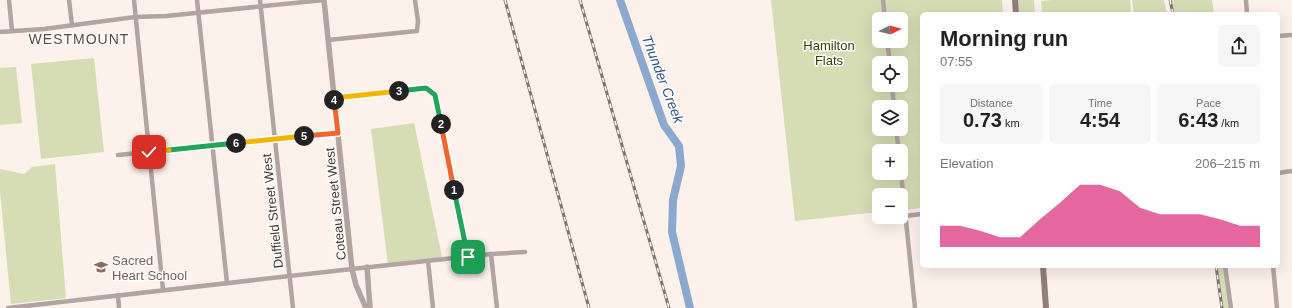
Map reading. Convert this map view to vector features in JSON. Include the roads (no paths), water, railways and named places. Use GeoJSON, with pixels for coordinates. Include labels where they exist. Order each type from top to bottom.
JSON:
{"type":"FeatureCollection","features":[{"type":"Feature","properties":{"kind":"main road"},"geometry":{"type":"LineString","coordinates":[[1015,0],[1016,12]]}},
{"type":"Feature","properties":{"kind":"main road"},"geometry":{"type":"LineString","coordinates":[[1043,268],[1046,308]]}},
{"type":"Feature","properties":{"kind":"street"},"geometry":{"type":"LineString","coordinates":[[9,0],[12,31]]}},
{"type":"Feature","properties":{"kind":"street"},"geometry":{"type":"LineString","coordinates":[[69,0],[72,25]]}},
{"type":"Feature","properties":{"kind":"street"},"geometry":{"type":"LineString","coordinates":[[134,0],[163,290]]}},
{"type":"Feature","properties":{"kind":"street"},"geometry":{"type":"LineString","coordinates":[[197,0],[227,283]]}},
{"type":"Feature","properties":{"kind":"street","name":"Duffield Street West"},"geometry":{"type":"LineString","coordinates":[[260,0],[293,308]]}},
{"type":"Feature","properties":{"kind":"street"},"geometry":{"type":"LineString","coordinates":[[0,32],[44,29],[135,17],[166,16],[324,0]]}},
{"type":"Feature","properties":{"kind":"street","name":"Coteau Street West"},"geometry":{"type":"LineString","coordinates":[[324,0],[352,269],[356,285],[366,308]]}},
{"type":"Feature","properties":{"kind":"street"},"geometry":{"type":"LineString","coordinates":[[328,40],[417,31],[418,21],[415,0]]}},
{"type":"Feature","properties":{"kind":"street"},"geometry":{"type":"LineString","coordinates":[[883,0],[884,12]]}},
{"type":"Feature","properties":{"kind":"street"},"geometry":{"type":"LineString","coordinates":[[1246,0],[1247,12]]}},
{"type":"Feature","properties":{"kind":"street"},"geometry":{"type":"LineString","coordinates":[[1280,36],[1292,35]]}},
{"type":"Feature","properties":{"kind":"street"},"geometry":{"type":"LineString","coordinates":[[334,98],[426,88],[435,95],[468,257]]}},
{"type":"Feature","properties":{"kind":"street"},"geometry":{"type":"LineString","coordinates":[[118,155],[338,133]]}},
{"type":"Feature","properties":{"kind":"street"},"geometry":{"type":"LineString","coordinates":[[1280,173],[1292,171]]}},
{"type":"Feature","properties":{"kind":"street"},"geometry":{"type":"LineString","coordinates":[[908,216],[920,214]]}},
{"type":"Feature","properties":{"kind":"street"},"geometry":{"type":"LineString","coordinates":[[906,224],[915,308]]}},
{"type":"Feature","properties":{"kind":"street"},"geometry":{"type":"LineString","coordinates":[[8,308],[39,306],[118,295],[367,267],[491,254],[525,252]]}},
{"type":"Feature","properties":{"kind":"street"},"geometry":{"type":"LineString","coordinates":[[491,254],[497,308]]}},
{"type":"Feature","properties":{"kind":"street"},"geometry":{"type":"LineString","coordinates":[[428,261],[433,308]]}},
{"type":"Feature","properties":{"kind":"street"},"geometry":{"type":"LineString","coordinates":[[367,267],[370,308]]}},
{"type":"Feature","properties":{"kind":"street"},"geometry":{"type":"LineString","coordinates":[[1225,268],[1231,308]]}},
{"type":"Feature","properties":{"kind":"street"},"geometry":{"type":"LineString","coordinates":[[1273,268],[1277,308]]}},
{"type":"Feature","properties":{"kind":"street"},"geometry":{"type":"LineString","coordinates":[[118,295],[120,308]]}},
{"type":"Feature","properties":{"kind":"waterway","name":"Thunder Creek"},"geometry":{"type":"LineString","coordinates":[[620,0],[664,125],[679,146],[681,166],[673,200],[672,232],[690,308]]}},
{"type":"Feature","properties":{"kind":"railway"},"geometry":{"type":"LineString","coordinates":[[505,0],[589,308]]}},
{"type":"Feature","properties":{"kind":"railway"},"geometry":{"type":"LineString","coordinates":[[580,0],[669,308]]}},
{"type":"Feature","properties":{"kind":"railway"},"geometry":{"type":"LineString","coordinates":[[1170,0],[1173,12]]}},
{"type":"Feature","properties":{"kind":"railway"},"geometry":{"type":"LineString","coordinates":[[1216,268],[1222,308]]}},
{"type":"Feature","properties":{"kind":"place","name":"Sacred Heart School"},"geometry":{"type":"Point","coordinates":[101,267]}},
{"type":"Feature","properties":{"kind":"district","name":"WESTMOUNT"},"geometry":{"type":"Point","coordinates":[79,39]}},
{"type":"Feature","properties":{"kind":"park label","name":"Hamilton Flats"},"geometry":{"type":"Point","coordinates":[829,52]}}]}
